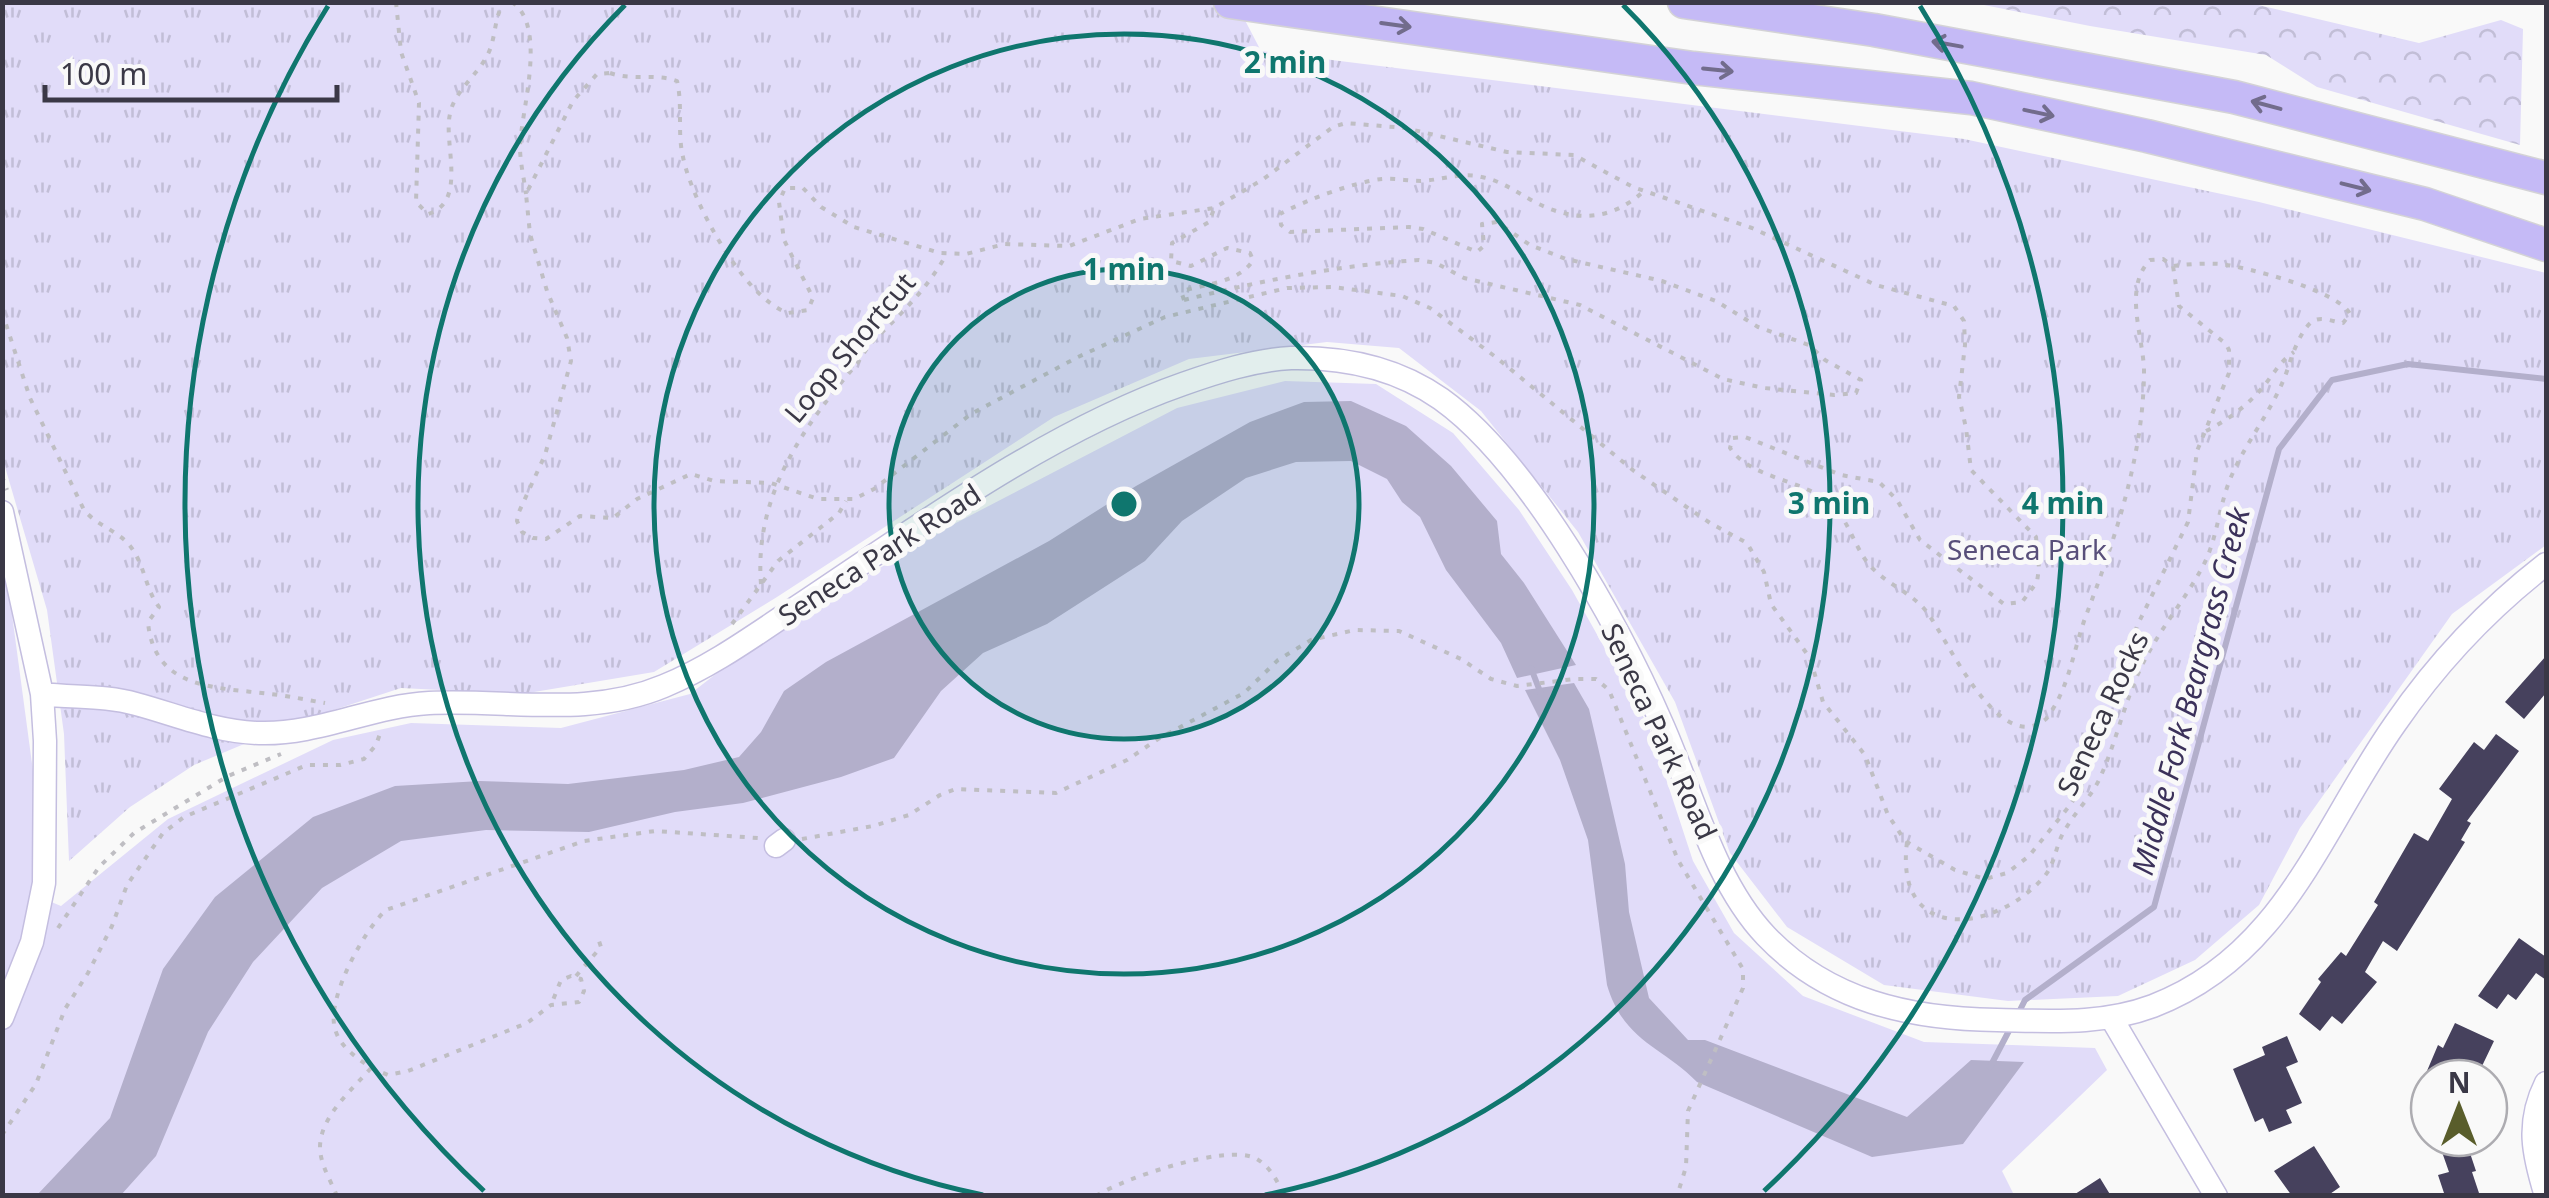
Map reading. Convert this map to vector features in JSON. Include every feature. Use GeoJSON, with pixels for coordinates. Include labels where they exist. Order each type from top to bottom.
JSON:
{"type":"FeatureCollection","features":[{"type":"Feature","properties":{"kind":"highway"},"geometry":{"type":"LineString","coordinates":[[1230,2],[1693,68],[1970,98],[2147,136],[2425,204],[2543,244]]}},
{"type":"Feature","properties":{"kind":"highway"},"geometry":{"type":"LineString","coordinates":[[1684,2],[1893,34],[2234,96],[2538,176]]}},
{"type":"Feature","properties":{"kind":"street","name":"Seneca Park Road"},"geometry":{"type":"LineString","coordinates":[[42,694],[103,697],[249,734],[296,732],[421,703],[551,707],[633,697],[705,667],[910,532],[1093,423],[1160,392],[1216,373],[1274,360],[1347,362],[1399,376],[1441,400],[1506,462],[1548,520],[1634,664],[1731,887],[1760,930],[1785,954],[1848,995],[1904,1012],[1968,1020],[2101,1020],[2177,996],[2241,954],[2278,912],[2392,727],[2436,669],[2464,638],[2546,564]]}},
{"type":"Feature","properties":{"kind":"street"},"geometry":{"type":"LineString","coordinates":[[2,512],[42,694],[45,741],[44,883],[32,942],[2,1018]]}},
{"type":"Feature","properties":{"kind":"street"},"geometry":{"type":"LineString","coordinates":[[2101,1020],[2216,1196]]}},
{"type":"Feature","properties":{"kind":"street"},"geometry":{"type":"LineString","coordinates":[[2546,1084],[2536,1106],[2531,1140],[2546,1196]]}},
{"type":"Feature","properties":{"kind":"path"},"geometry":{"type":"LineString","coordinates":[[396,2],[401,52],[419,103],[416,202],[428,214],[441,207],[451,182],[450,110],[488,55],[504,2]]}},
{"type":"Feature","properties":{"kind":"path"},"geometry":{"type":"LineString","coordinates":[[512,2],[522,11],[530,56],[520,149],[526,194]]}},
{"type":"Feature","properties":{"kind":"path"},"geometry":{"type":"LineString","coordinates":[[1214,208],[1209,222],[1172,244],[1171,261],[1191,266],[1227,248],[1250,253],[1253,260],[1236,276],[1186,290],[1182,294],[1184,300],[1290,276],[1418,260],[1436,263],[1464,278],[1580,305],[1723,379],[1764,388],[1834,395],[1856,393],[1861,380],[1799,340],[1768,332],[1716,301],[1671,284],[1566,259],[1530,246],[1497,222],[1482,224],[1484,246],[1477,252],[1423,228],[1290,232],[1281,224],[1280,214],[1365,182],[1387,179],[1420,181],[1480,176],[1511,186],[1563,214],[1589,218],[1613,212],[1644,191]]}},
{"type":"Feature","properties":{"kind":"path","name":"Loop Shortcut"},"geometry":{"type":"LineString","coordinates":[[761,584],[759,565],[766,516],[796,440],[865,350],[919,296],[947,253]]}},
{"type":"Feature","properties":{"kind":"path","name":"Seneca Rocks"},"geometry":{"type":"LineString","coordinates":[[1907,842],[1906,864],[1914,893],[1930,910],[1950,920],[1993,914],[2011,906],[2043,879],[2064,830],[2101,776],[2118,723],[2149,652],[2205,562],[2231,477],[2266,420],[2294,352],[2312,322],[2319,319],[2343,323],[2350,314],[2348,307],[2324,293],[2243,268],[2214,264],[2173,266]]}},
{"type":"Feature","properties":{"kind":"path"},"geometry":{"type":"LineString","coordinates":[[2,312],[30,398],[79,500],[98,524],[132,548],[142,567],[150,595],[160,607],[148,622],[150,644],[163,663],[200,684],[334,704]]}},
{"type":"Feature","properties":{"kind":"path"},"geometry":{"type":"LineString","coordinates":[[2205,432],[2232,417],[2276,373],[2283,359],[2294,352]]}},
{"type":"Feature","properties":{"kind":"path"},"geometry":{"type":"LineString","coordinates":[[726,632],[788,550],[839,513],[847,500]]}},
{"type":"Feature","properties":{"kind":"path"},"geometry":{"type":"LineString","coordinates":[[598,938],[601,947],[576,976],[561,980],[550,1005],[527,1023],[408,1072],[388,1075],[371,1068],[339,1040],[333,1024],[335,1002],[355,952],[376,918],[386,910],[584,842],[655,831],[780,843],[873,826],[909,815],[956,789],[1056,792],[1127,760],[1244,693],[1288,652],[1311,640],[1355,630],[1399,630],[1461,659],[1491,680],[1517,686],[1574,678],[1596,680],[1609,690],[1678,860],[1744,969],[1744,988],[1688,1110],[1686,1167],[1677,1196]]}},
{"type":"Feature","properties":{"kind":"path"},"geometry":{"type":"LineString","coordinates":[[2,1134],[36,1084],[65,1009],[112,926],[127,885],[162,833],[184,817],[307,765],[364,759],[376,745],[382,726],[380,712]]}},
{"type":"Feature","properties":{"kind":"path"},"geometry":{"type":"LineString","coordinates":[[56,931],[99,866],[134,833],[228,776],[296,747]]}},
{"type":"Feature","properties":{"kind":"path"},"geometry":{"type":"LineString","coordinates":[[550,1005],[578,1002],[583,997],[584,984],[576,976]]}},
{"type":"Feature","properties":{"kind":"path"},"geometry":{"type":"LineString","coordinates":[[337,1196],[320,1150],[323,1130],[338,1105],[371,1068]]}},
{"type":"Feature","properties":{"kind":"path"},"geometry":{"type":"LineString","coordinates":[[1096,1196],[1134,1176],[1234,1156],[1254,1157],[1270,1170],[1283,1196]]}},
{"type":"Feature","properties":{"kind":"green space","name":"Seneca Park"},"geometry":{"type":"Polygon","coordinates":[[[2,3],[1236,3],[1261,51],[1964,139],[2259,202],[2546,273],[2546,545],[2452,614],[2300,828],[2259,905],[2195,960],[2118,996],[2008,1001],[1884,985],[1787,927],[1730,853],[1675,702],[1578,532],[1481,411],[1399,348],[1327,342],[1189,359],[1054,417],[654,672],[522,694],[401,688],[294,723],[194,765],[130,807],[69,861],[64,734],[47,610],[3,460],[2,3]]]}},
{"type":"Feature","properties":{"kind":"green space"},"geometry":{"type":"Polygon","coordinates":[[[1974,3],[2250,3],[2419,43],[2501,20],[2523,29],[2520,145],[2317,87],[2266,55],[1974,3]]]}},
{"type":"Feature","properties":{"kind":"green space"},"geometry":{"type":"Polygon","coordinates":[[[1285,381],[1376,384],[1453,433],[1519,510],[1572,590],[1649,727],[1693,861],[1734,933],[1803,996],[1924,1042],[2095,1048],[2107,1070],[2002,1171],[2014,1195],[3,1195],[2,540],[33,771],[32,894],[61,906],[168,819],[333,740],[411,723],[561,728],[690,694],[765,636],[954,524],[1177,408],[1285,381]]]}},
{"type":"Feature","properties":{"kind":"shaded area"},"geometry":{"type":"Polygon","coordinates":[[[1351,401],[1406,426],[1451,466],[1497,521],[1501,554],[1576,665],[1517,678],[1501,643],[1446,570],[1420,517],[1402,502],[1387,479],[1351,461],[1296,462],[1246,478],[1182,521],[1145,561],[1047,624],[983,653],[941,691],[894,758],[841,777],[743,803],[675,812],[589,832],[486,830],[401,841],[322,888],[253,962],[208,1032],[156,1156],[121,1195],[37,1195],[110,1118],[163,969],[215,897],[313,817],[395,786],[480,781],[568,784],[684,770],[739,757],[761,732],[784,691],[826,662],[1049,541],[1136,486],[1250,422],[1304,402],[1351,401]]]}},
{"type":"Feature","properties":{"kind":"shaded area"},"geometry":{"type":"Polygon","coordinates":[[[1574,683],[1589,709],[1625,864],[1629,912],[1649,998],[1688,1040],[1705,1040],[1907,1117],[1971,1060],[2024,1062],[1963,1144],[1872,1157],[1697,1082],[1623,1019],[1607,985],[1588,840],[1560,760],[1525,690],[1574,683]]]}},
{"type":"Feature","properties":{"kind":"building"},"geometry":{"type":"Polygon","coordinates":[[[2546,656],[2546,693],[2524,719],[2505,702],[2546,656]]]}},
{"type":"Feature","properties":{"kind":"building"},"geometry":{"type":"Polygon","coordinates":[[[2496,734],[2519,751],[2467,821],[2471,823],[2461,840],[2465,842],[2397,951],[2383,941],[2365,972],[2377,982],[2342,1024],[2332,1016],[2320,1031],[2299,1014],[2321,982],[2318,979],[2341,952],[2346,956],[2378,905],[2374,902],[2414,833],[2428,841],[2452,799],[2439,789],[2474,742],[2484,750],[2496,734]]]}},
{"type":"Feature","properties":{"kind":"building"},"geometry":{"type":"Polygon","coordinates":[[[2519,938],[2546,957],[2546,980],[2536,973],[2516,1000],[2508,994],[2497,1009],[2478,996],[2519,938]]]}},
{"type":"Feature","properties":{"kind":"building"},"geometry":{"type":"Polygon","coordinates":[[[2455,1023],[2494,1041],[2486,1058],[2432,1058],[2438,1045],[2443,1048],[2455,1023]]]}},
{"type":"Feature","properties":{"kind":"building"},"geometry":{"type":"Polygon","coordinates":[[[2287,1036],[2298,1062],[2286,1067],[2302,1103],[2286,1110],[2292,1123],[2269,1132],[2263,1118],[2255,1122],[2233,1069],[2265,1055],[2262,1047],[2287,1036]]]}},
{"type":"Feature","properties":{"kind":"building"},"geometry":{"type":"Polygon","coordinates":[[[2314,1146],[2340,1187],[2327,1196],[2292,1196],[2274,1171],[2314,1146]]]}},
{"type":"Feature","properties":{"kind":"building"},"geometry":{"type":"Polygon","coordinates":[[[2444,1158],[2472,1158],[2480,1196],[2445,1196],[2438,1175],[2449,1172],[2444,1158]]]}},
{"type":"Feature","properties":{"kind":"building"},"geometry":{"type":"Polygon","coordinates":[[[2100,1178],[2111,1196],[2072,1196],[2100,1178]]]}},
{"type":"Feature","properties":{"kind":"waterway","name":"Middle Fork Beargrass Creek"},"geometry":{"type":"LineString","coordinates":[[2018,1014],[2025,1000],[2154,907],[2279,449],[2332,380],[2408,364],[2546,379]]}},
{"type":"Feature","properties":{"kind":"waterway","name":"Middle Fork Beargrass Creek"},"geometry":{"type":"LineString","coordinates":[[1531,668],[1541,694]]}},
{"type":"Feature","properties":{"kind":"waterway","name":"Middle Fork Beargrass Creek"},"geometry":{"type":"LineString","coordinates":[[1990,1067],[2012,1025]]}}]}
